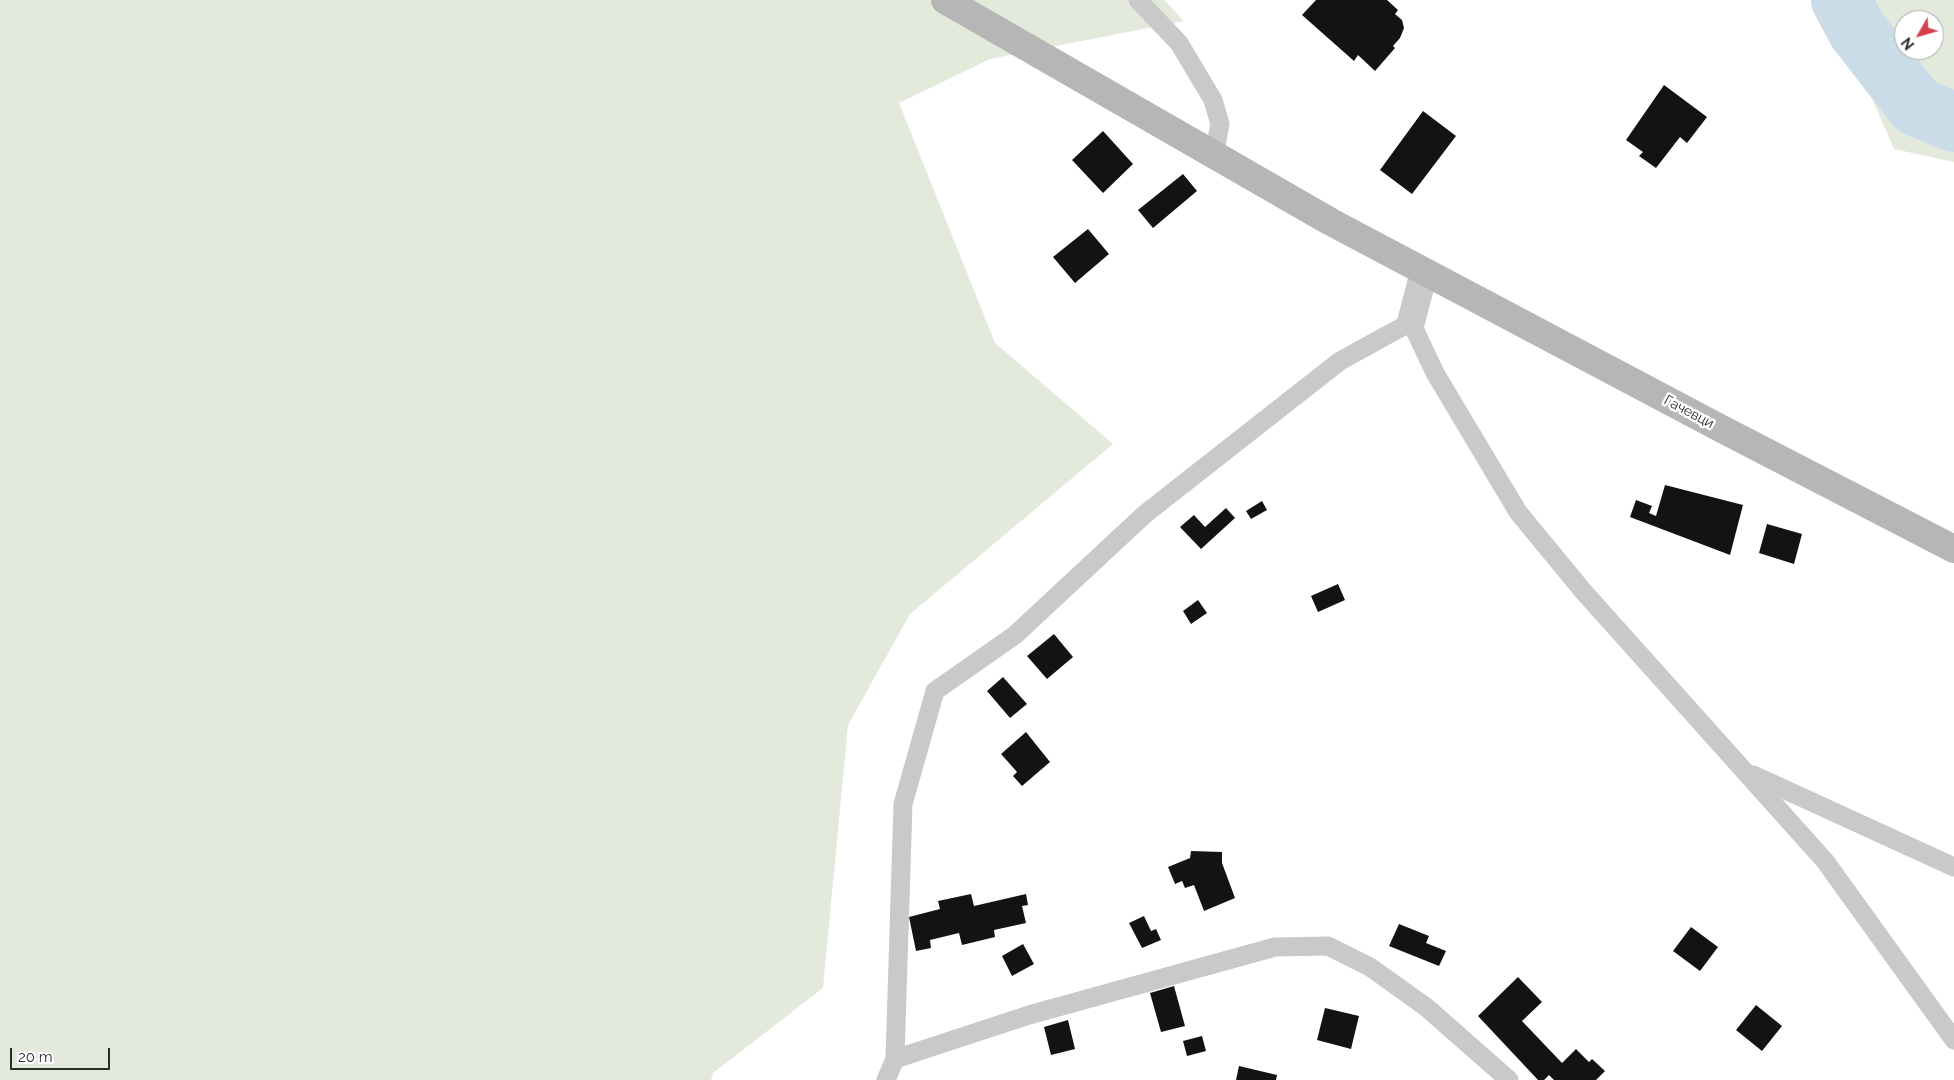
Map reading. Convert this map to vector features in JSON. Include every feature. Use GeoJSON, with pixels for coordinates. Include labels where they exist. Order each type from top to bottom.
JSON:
{"type":"FeatureCollection","features":[{"type":"Feature","properties":{"kind":"street","name":"Гачевци"},"geometry":{"type":"LineString","coordinates":[[945,0],[1214,156],[1424,272],[1954,549]]}},
{"type":"Feature","properties":{"kind":"street"},"geometry":{"type":"LineString","coordinates":[[1411,322],[1424,272]]}},
{"type":"Feature","properties":{"kind":"lane"},"geometry":{"type":"LineString","coordinates":[[1138,0],[1180,43],[1213,100],[1220,124],[1214,156]]}},
{"type":"Feature","properties":{"kind":"lane"},"geometry":{"type":"LineString","coordinates":[[886,1080],[895,1059],[903,804],[935,691],[1014,635],[1145,514],[1340,361],[1411,322],[1435,373],[1518,512],[1583,591],[1825,861],[1954,1040]]}},
{"type":"Feature","properties":{"kind":"lane"},"geometry":{"type":"LineString","coordinates":[[1745,772],[1954,867]]}},
{"type":"Feature","properties":{"kind":"lane"},"geometry":{"type":"LineString","coordinates":[[895,1059],[1029,1015],[1274,947],[1328,946],[1370,967],[1426,1007],[1509,1080]]}},
{"type":"Feature","properties":{"kind":"shaded area"},"geometry":{"type":"Polygon","coordinates":[[[0,0],[1164,0],[1184,21],[990,59],[899,103],[995,343],[1113,444],[910,614],[848,725],[823,988],[713,1073],[711,1080],[0,1080],[0,0]]]}},
{"type":"Feature","properties":{"kind":"shaded area"},"geometry":{"type":"Polygon","coordinates":[[[1829,0],[1954,0],[1954,162],[1894,149],[1829,0]]]}},
{"type":"Feature","properties":{"kind":"building"},"geometry":{"type":"Polygon","coordinates":[[[1316,0],[1387,0],[1398,10],[1395,14],[1402,20],[1404,28],[1400,38],[1393,46],[1395,48],[1375,71],[1358,55],[1354,61],[1302,15],[1316,0]]]}},
{"type":"Feature","properties":{"kind":"building"},"geometry":{"type":"Polygon","coordinates":[[[1664,85],[1707,117],[1687,143],[1680,137],[1656,168],[1639,156],[1643,152],[1626,140],[1664,85]]]}},
{"type":"Feature","properties":{"kind":"building"},"geometry":{"type":"Polygon","coordinates":[[[1423,111],[1456,136],[1412,194],[1380,170],[1423,111]]]}},
{"type":"Feature","properties":{"kind":"building"},"geometry":{"type":"Polygon","coordinates":[[[1103,131],[1133,164],[1103,193],[1072,160],[1103,131]]]}},
{"type":"Feature","properties":{"kind":"building"},"geometry":{"type":"Polygon","coordinates":[[[1183,174],[1197,191],[1153,228],[1138,210],[1183,174]]]}},
{"type":"Feature","properties":{"kind":"building"},"geometry":{"type":"Polygon","coordinates":[[[1088,229],[1109,254],[1075,283],[1053,257],[1088,229]]]}},
{"type":"Feature","properties":{"kind":"building"},"geometry":{"type":"Polygon","coordinates":[[[1665,485],[1743,505],[1730,555],[1630,517],[1636,500],[1652,506],[1649,513],[1656,516],[1665,485]]]}},
{"type":"Feature","properties":{"kind":"building"},"geometry":{"type":"Polygon","coordinates":[[[1262,501],[1267,510],[1251,519],[1246,511],[1262,501]]]}},
{"type":"Feature","properties":{"kind":"building"},"geometry":{"type":"Polygon","coordinates":[[[1226,508],[1235,518],[1201,549],[1180,527],[1194,515],[1205,527],[1226,508]]]}},
{"type":"Feature","properties":{"kind":"building"},"geometry":{"type":"Polygon","coordinates":[[[1767,524],[1802,534],[1794,564],[1759,553],[1767,524]]]}},
{"type":"Feature","properties":{"kind":"building"},"geometry":{"type":"Polygon","coordinates":[[[1338,584],[1345,600],[1318,612],[1311,596],[1338,584]]]}},
{"type":"Feature","properties":{"kind":"building"},"geometry":{"type":"Polygon","coordinates":[[[1198,600],[1207,613],[1191,624],[1183,611],[1198,600]]]}},
{"type":"Feature","properties":{"kind":"building"},"geometry":{"type":"Polygon","coordinates":[[[1054,634],[1073,657],[1047,679],[1027,656],[1054,634]]]}},
{"type":"Feature","properties":{"kind":"building"},"geometry":{"type":"Polygon","coordinates":[[[1003,677],[1027,704],[1010,718],[987,691],[1003,677]]]}},
{"type":"Feature","properties":{"kind":"building"},"geometry":{"type":"Polygon","coordinates":[[[1026,732],[1050,762],[1022,786],[1013,776],[1017,772],[1001,754],[1026,732]]]}},
{"type":"Feature","properties":{"kind":"building"},"geometry":{"type":"Polygon","coordinates":[[[1191,851],[1222,852],[1222,863],[1235,898],[1204,911],[1194,885],[1185,888],[1182,881],[1175,884],[1168,867],[1190,858],[1191,851]]]}},
{"type":"Feature","properties":{"kind":"building"},"geometry":{"type":"Polygon","coordinates":[[[971,894],[974,906],[1026,894],[1028,905],[1022,906],[1026,923],[994,930],[995,937],[962,945],[959,933],[930,940],[931,948],[916,951],[909,917],[940,909],[938,901],[971,894]]]}},
{"type":"Feature","properties":{"kind":"building"},"geometry":{"type":"Polygon","coordinates":[[[1144,916],[1151,931],[1156,929],[1161,940],[1142,948],[1129,923],[1144,916]]]}},
{"type":"Feature","properties":{"kind":"building"},"geometry":{"type":"Polygon","coordinates":[[[1399,924],[1429,936],[1426,943],[1446,951],[1439,966],[1389,946],[1399,924]]]}},
{"type":"Feature","properties":{"kind":"building"},"geometry":{"type":"Polygon","coordinates":[[[1691,927],[1718,947],[1700,971],[1673,951],[1691,927]]]}},
{"type":"Feature","properties":{"kind":"building"},"geometry":{"type":"Polygon","coordinates":[[[1023,944],[1034,964],[1012,976],[1002,956],[1023,944]]]}},
{"type":"Feature","properties":{"kind":"building"},"geometry":{"type":"Polygon","coordinates":[[[1518,977],[1542,1002],[1522,1021],[1562,1063],[1576,1049],[1589,1062],[1592,1059],[1605,1071],[1596,1080],[1554,1080],[1549,1075],[1544,1080],[1538,1080],[1478,1016],[1518,977]]]}},
{"type":"Feature","properties":{"kind":"building"},"geometry":{"type":"Polygon","coordinates":[[[1174,986],[1185,1026],[1161,1032],[1150,993],[1174,986]]]}},
{"type":"Feature","properties":{"kind":"building"},"geometry":{"type":"Polygon","coordinates":[[[1756,1005],[1782,1026],[1762,1051],[1736,1030],[1756,1005]]]}},
{"type":"Feature","properties":{"kind":"building"},"geometry":{"type":"Polygon","coordinates":[[[1325,1008],[1359,1016],[1351,1049],[1317,1040],[1325,1008]]]}},
{"type":"Feature","properties":{"kind":"building"},"geometry":{"type":"Polygon","coordinates":[[[1068,1020],[1075,1049],[1051,1055],[1044,1027],[1068,1020]]]}},
{"type":"Feature","properties":{"kind":"building"},"geometry":{"type":"Polygon","coordinates":[[[1202,1036],[1206,1051],[1187,1056],[1183,1041],[1202,1036]]]}},
{"type":"Feature","properties":{"kind":"building"},"geometry":{"type":"Polygon","coordinates":[[[1239,1066],[1277,1075],[1276,1080],[1236,1080],[1239,1066]]]}},
{"type":"Feature","properties":{"kind":"waterway"},"geometry":{"type":"LineString","coordinates":[[1841,0],[1857,30],[1916,106],[1954,122]]}}]}
